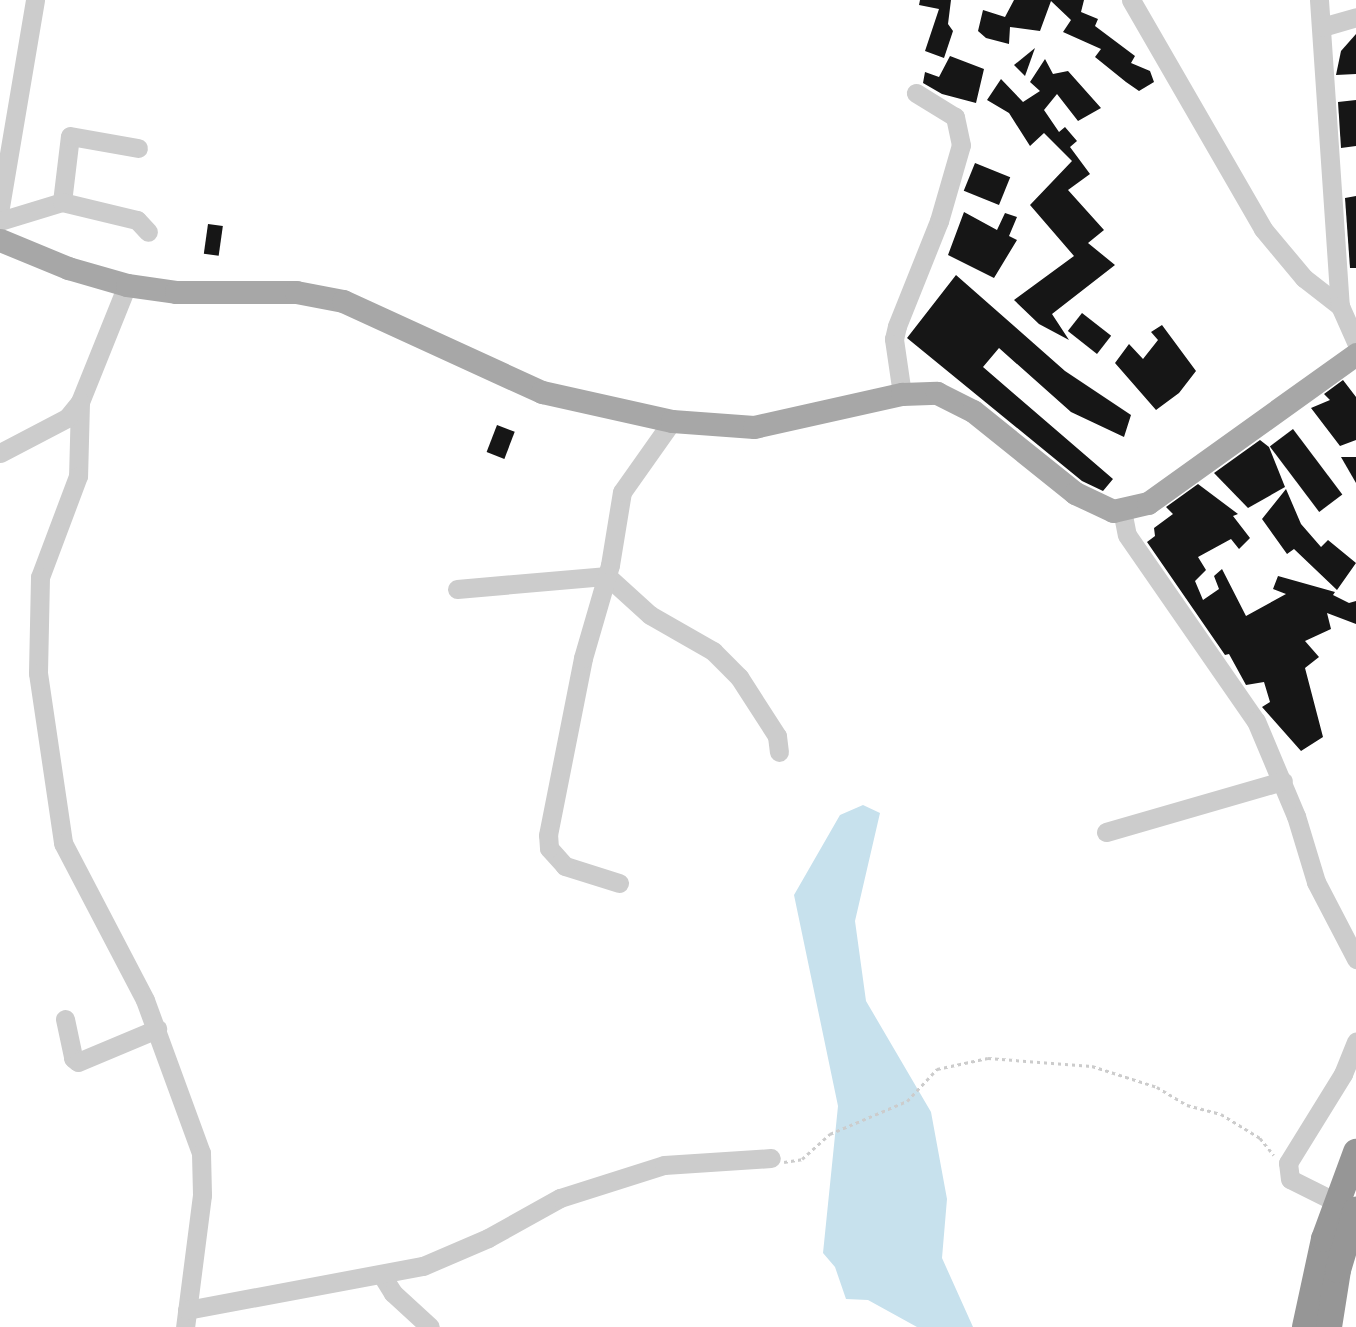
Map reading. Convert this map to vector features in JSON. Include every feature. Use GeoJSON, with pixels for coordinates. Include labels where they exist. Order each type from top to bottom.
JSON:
{"type":"FeatureCollection","features":[{"type":"Feature","properties":{"kind":"highway"},"geometry":{"type":"LineString","coordinates":[[1329,1327],[1356,1152]]}},
{"type":"Feature","properties":{"kind":"highway"},"geometry":{"type":"LineString","coordinates":[[1305,1327],[1346,1206]]}},
{"type":"Feature","properties":{"kind":"main road"},"geometry":{"type":"LineString","coordinates":[[0,240],[55,264],[127,285],[176,292],[296,292],[343,300],[542,393],[672,421],[754,427],[919,391],[957,400],[1075,493],[1094,505],[1122,510],[1148,503],[1356,354]]}},
{"type":"Feature","properties":{"kind":"street"},"geometry":{"type":"LineString","coordinates":[[0,207],[35,0]]}},
{"type":"Feature","properties":{"kind":"street"},"geometry":{"type":"LineString","coordinates":[[1130,0],[1262,229],[1304,278],[1340,306]]}},
{"type":"Feature","properties":{"kind":"street"},"geometry":{"type":"LineString","coordinates":[[1319,0],[1340,306],[1356,342]]}},
{"type":"Feature","properties":{"kind":"street"},"geometry":{"type":"LineString","coordinates":[[1322,27],[1356,17]]}},
{"type":"Feature","properties":{"kind":"street"},"geometry":{"type":"LineString","coordinates":[[902,394],[894,340],[897,326],[939,221],[961,145],[955,117],[916,93]]}},
{"type":"Feature","properties":{"kind":"street"},"geometry":{"type":"LineString","coordinates":[[62,202],[70,136],[138,148]]}},
{"type":"Feature","properties":{"kind":"street"},"geometry":{"type":"LineString","coordinates":[[0,221],[62,202],[137,220],[148,232]]}},
{"type":"Feature","properties":{"kind":"street"},"geometry":{"type":"LineString","coordinates":[[0,453],[67,418],[80,402],[127,285]]}},
{"type":"Feature","properties":{"kind":"street"},"geometry":{"type":"LineString","coordinates":[[80,402],[78,476],[40,577],[38,673],[63,843],[157,1029],[191,1119],[204,1174],[186,1319],[423,1266],[601,1182],[684,1162],[771,1158]]}},
{"type":"Feature","properties":{"kind":"street"},"geometry":{"type":"LineString","coordinates":[[619,883],[565,866],[549,848],[548,835],[583,658],[607,576],[622,492],[672,421]]}},
{"type":"Feature","properties":{"kind":"street"},"geometry":{"type":"LineString","coordinates":[[1122,510],[1127,536],[1238,689],[1283,781],[1315,882],[1356,959]]}},
{"type":"Feature","properties":{"kind":"street"},"geometry":{"type":"LineString","coordinates":[[457,589],[607,576],[650,615],[713,651],[739,677],[777,736],[779,752]]}},
{"type":"Feature","properties":{"kind":"street"},"geometry":{"type":"LineString","coordinates":[[1106,832],[1283,781]]}},
{"type":"Feature","properties":{"kind":"street"},"geometry":{"type":"LineString","coordinates":[[65,1019],[73,1058],[78,1062],[157,1029]]}},
{"type":"Feature","properties":{"kind":"street"},"geometry":{"type":"LineString","coordinates":[[1346,1206],[1296,1183],[1287,1172],[1291,1155],[1329,1097],[1356,1041]]}},
{"type":"Feature","properties":{"kind":"street"},"geometry":{"type":"LineString","coordinates":[[383,1277],[393,1293],[430,1327]]}},
{"type":"Feature","properties":{"kind":"path"},"geometry":{"type":"LineString","coordinates":[[771,1158],[789,1163],[802,1159],[830,1134],[906,1101],[937,1069],[988,1058],[1092,1066],[1157,1087],[1187,1105],[1221,1114],[1260,1138],[1287,1172]]}},
{"type":"Feature","properties":{"kind":"water"},"geometry":{"type":"Polygon","coordinates":[[[863,805],[880,813],[855,921],[866,1001],[931,1112],[947,1199],[942,1258],[973,1327],[917,1327],[868,1300],[846,1299],[835,1267],[823,1253],[838,1106],[794,895],[840,815],[863,805]]]}},
{"type":"Feature","properties":{"kind":"building"},"geometry":{"type":"Polygon","coordinates":[[[920,0],[951,0],[948,24],[953,31],[944,58],[925,51],[939,9],[919,5],[920,0]]]}},
{"type":"Feature","properties":{"kind":"building"},"geometry":{"type":"Polygon","coordinates":[[[1014,0],[1084,0],[1081,12],[1098,19],[1095,26],[1135,56],[1131,63],[1150,71],[1154,82],[1139,91],[1126,82],[1095,57],[1101,49],[1063,32],[1071,20],[1051,1],[1040,31],[1010,27],[1009,44],[986,38],[978,31],[983,10],[1005,17],[1014,0]]]}},
{"type":"Feature","properties":{"kind":"building"},"geometry":{"type":"Polygon","coordinates":[[[1356,34],[1356,74],[1336,75],[1341,51],[1356,34]]]}},
{"type":"Feature","properties":{"kind":"building"},"geometry":{"type":"Polygon","coordinates":[[[1035,48],[1025,76],[1014,65],[1035,48]]]}},
{"type":"Feature","properties":{"kind":"building"},"geometry":{"type":"Polygon","coordinates":[[[950,56],[984,69],[976,103],[942,94],[923,83],[925,72],[939,77],[950,56]]]}},
{"type":"Feature","properties":{"kind":"building"},"geometry":{"type":"Polygon","coordinates":[[[1045,59],[1053,74],[1068,71],[1101,108],[1078,121],[1057,94],[1044,110],[1059,132],[1065,127],[1077,141],[1070,147],[1090,174],[1068,190],[1104,230],[1088,243],[1115,265],[1052,314],[1069,340],[1039,324],[1014,300],[1074,256],[1030,205],[1072,161],[1044,133],[1030,146],[1009,113],[987,100],[1001,79],[1023,102],[1040,91],[1030,82],[1045,59]]]}},
{"type":"Feature","properties":{"kind":"building"},"geometry":{"type":"Polygon","coordinates":[[[1356,100],[1356,146],[1341,148],[1338,102],[1356,100]]]}},
{"type":"Feature","properties":{"kind":"building"},"geometry":{"type":"Polygon","coordinates":[[[975,163],[1010,177],[999,205],[964,191],[975,163]]]}},
{"type":"Feature","properties":{"kind":"building"},"geometry":{"type":"Polygon","coordinates":[[[1356,196],[1356,268],[1350,268],[1345,198],[1356,196]]]}},
{"type":"Feature","properties":{"kind":"building"},"geometry":{"type":"Polygon","coordinates":[[[964,212],[997,230],[1005,213],[1017,217],[1009,236],[1017,240],[994,278],[948,255],[964,212]]]}},
{"type":"Feature","properties":{"kind":"building"},"geometry":{"type":"Polygon","coordinates":[[[208,224],[223,226],[219,256],[204,254],[208,224]]]}},
{"type":"Feature","properties":{"kind":"building"},"geometry":{"type":"Polygon","coordinates":[[[956,275],[1065,371],[1131,415],[1124,437],[1071,412],[999,348],[983,367],[1113,479],[1103,491],[1082,481],[907,338],[956,275]]]}},
{"type":"Feature","properties":{"kind":"building"},"geometry":{"type":"Polygon","coordinates":[[[1082,313],[1111,336],[1097,354],[1068,331],[1082,313]]]}},
{"type":"Feature","properties":{"kind":"building"},"geometry":{"type":"Polygon","coordinates":[[[1162,325],[1196,371],[1179,393],[1156,410],[1115,363],[1129,344],[1143,359],[1158,340],[1151,332],[1162,325]]]}},
{"type":"Feature","properties":{"kind":"building"},"geometry":{"type":"Polygon","coordinates":[[[1343,380],[1356,397],[1356,440],[1340,446],[1311,408],[1330,400],[1324,394],[1343,380]]]}},
{"type":"Feature","properties":{"kind":"building"},"geometry":{"type":"Polygon","coordinates":[[[497,425],[515,432],[504,459],[487,452],[497,425]]]}},
{"type":"Feature","properties":{"kind":"building"},"geometry":{"type":"Polygon","coordinates":[[[1293,429],[1342,494],[1319,512],[1270,446],[1293,429]]]}},
{"type":"Feature","properties":{"kind":"building"},"geometry":{"type":"Polygon","coordinates":[[[1260,440],[1269,447],[1285,487],[1248,508],[1214,473],[1260,440]]]}},
{"type":"Feature","properties":{"kind":"building"},"geometry":{"type":"Polygon","coordinates":[[[1341,457],[1356,457],[1356,483],[1341,457]]]}},
{"type":"Feature","properties":{"kind":"building"},"geometry":{"type":"Polygon","coordinates":[[[1198,484],[1238,514],[1233,516],[1250,538],[1239,549],[1231,539],[1198,557],[1206,570],[1195,581],[1203,600],[1219,589],[1214,576],[1222,569],[1246,616],[1286,594],[1273,589],[1278,576],[1335,592],[1333,595],[1349,603],[1356,601],[1356,624],[1327,613],[1331,629],[1305,641],[1319,657],[1305,668],[1323,737],[1301,751],[1262,707],[1270,702],[1264,682],[1246,685],[1229,654],[1225,655],[1147,542],[1155,536],[1154,528],[1173,514],[1166,507],[1198,484]]]}},
{"type":"Feature","properties":{"kind":"building"},"geometry":{"type":"Polygon","coordinates":[[[1286,489],[1301,524],[1321,547],[1328,540],[1356,563],[1337,590],[1294,549],[1287,554],[1262,519],[1286,489]]]}}]}
